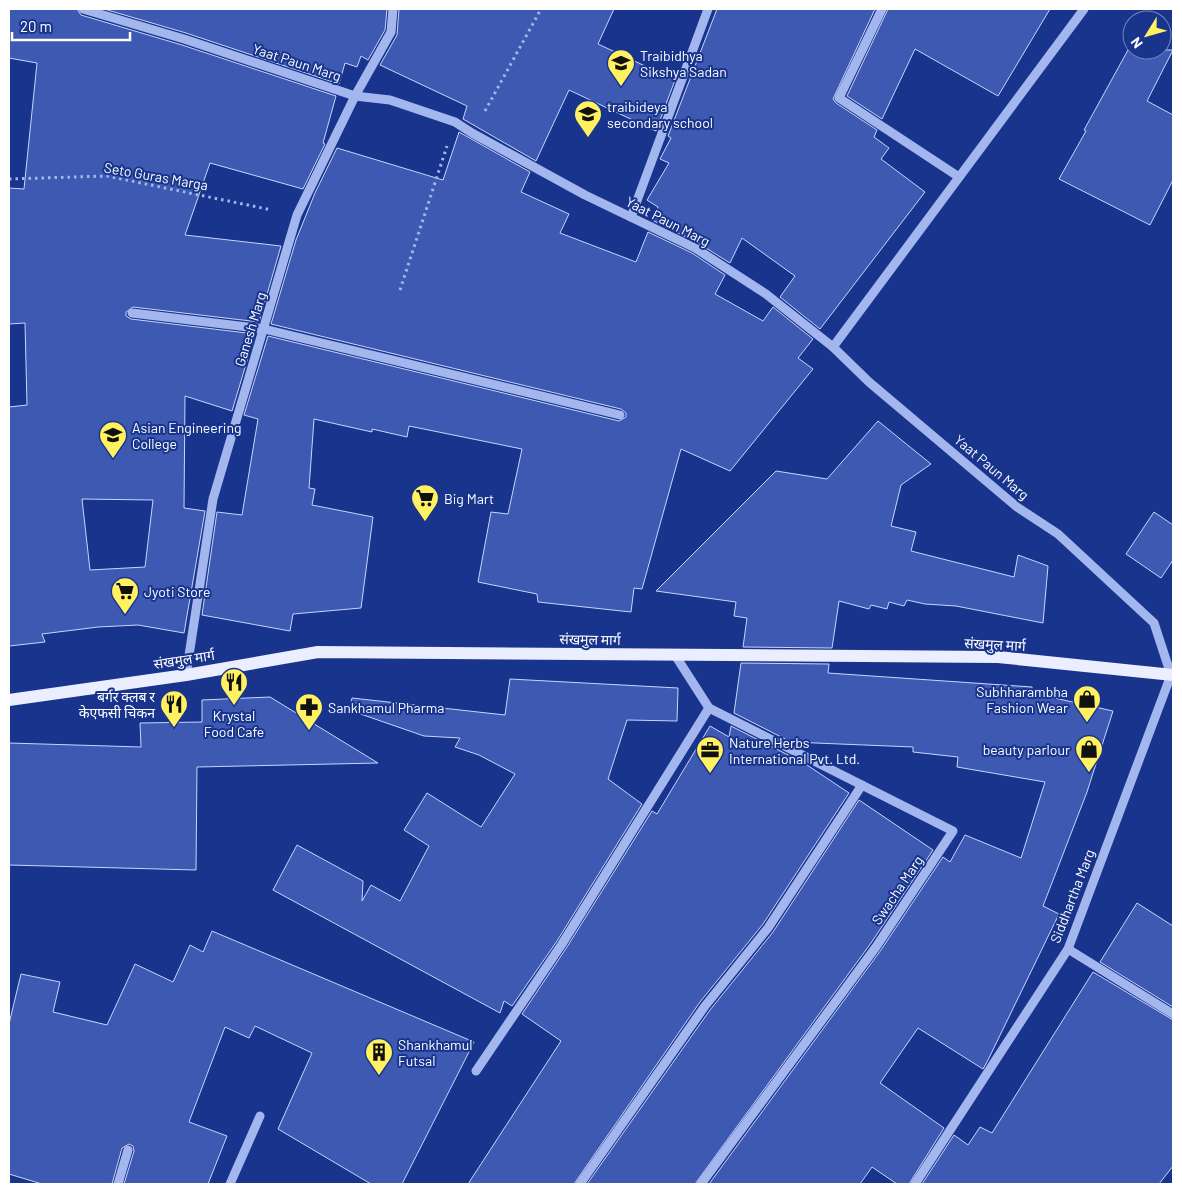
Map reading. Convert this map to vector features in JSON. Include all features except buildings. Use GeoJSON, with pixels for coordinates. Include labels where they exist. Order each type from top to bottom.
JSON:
{"type":"FeatureCollection","features":[{"type":"Feature","properties":{"kind":"main road","name":"संखमुल मार्ग"},"geometry":{"type":"LineString","coordinates":[[9,700],[318,652],[998,657],[1172,675]]}},
{"type":"Feature","properties":{"kind":"street","name":"Yaat Paun Marg"},"geometry":{"type":"LineString","coordinates":[[83,9],[184,39],[355,96],[390,100],[455,122],[585,195],[696,248],[766,294],[833,347],[869,382],[1017,507],[1058,534],[1154,623],[1172,675]]}},
{"type":"Feature","properties":{"kind":"street","name":"Ganesh Marg"},"geometry":{"type":"LineString","coordinates":[[186,674],[213,500],[297,216],[355,96],[390,32],[393,9]]}},
{"type":"Feature","properties":{"kind":"street"},"geometry":{"type":"LineString","coordinates":[[631,217],[708,9]]}},
{"type":"Feature","properties":{"kind":"street"},"geometry":{"type":"LineString","coordinates":[[882,9],[839,98],[959,177]]}},
{"type":"Feature","properties":{"kind":"street"},"geometry":{"type":"LineString","coordinates":[[833,347],[1084,9]]}},
{"type":"Feature","properties":{"kind":"street"},"geometry":{"type":"LineString","coordinates":[[132,313],[264,329],[620,415]]}},
{"type":"Feature","properties":{"kind":"street"},"geometry":{"type":"LineString","coordinates":[[476,1071],[562,944],[709,708],[675,655]]}},
{"type":"Feature","properties":{"kind":"street","name":"Siddhartha Marg"},"geometry":{"type":"LineString","coordinates":[[915,1184],[1068,949],[1172,675]]}},
{"type":"Feature","properties":{"kind":"street","name":"Swacha Marg"},"geometry":{"type":"LineString","coordinates":[[701,1184],[876,947],[953,831],[709,708]]}},
{"type":"Feature","properties":{"kind":"street"},"geometry":{"type":"LineString","coordinates":[[580,1184],[705,1006],[768,928],[862,785]]}},
{"type":"Feature","properties":{"kind":"street"},"geometry":{"type":"LineString","coordinates":[[1068,949],[1173,1014]]}},
{"type":"Feature","properties":{"kind":"street"},"geometry":{"type":"LineString","coordinates":[[230,1184],[260,1116]]}},
{"type":"Feature","properties":{"kind":"street"},"geometry":{"type":"LineString","coordinates":[[118,1184],[128,1150]]}},
{"type":"Feature","properties":{"kind":"path"},"geometry":{"type":"LineString","coordinates":[[472,133],[541,9]]}},
{"type":"Feature","properties":{"kind":"path"},"geometry":{"type":"LineString","coordinates":[[400,290],[455,122]]}},
{"type":"Feature","properties":{"kind":"path","name":"Seto Guras Marga"},"geometry":{"type":"LineString","coordinates":[[9,179],[107,176],[297,216]]}},
{"type":"Feature","properties":{"kind":"place","name":"Traibidhya Sikshya Sadan"},"geometry":{"type":"Point","coordinates":[621,87]}},
{"type":"Feature","properties":{"kind":"place","name":"traibideya secondary school"},"geometry":{"type":"Point","coordinates":[588,138]}},
{"type":"Feature","properties":{"kind":"place","name":"Asian Engineering College"},"geometry":{"type":"Point","coordinates":[113,459]}},
{"type":"Feature","properties":{"kind":"place","name":"Big Mart"},"geometry":{"type":"Point","coordinates":[425,522]}},
{"type":"Feature","properties":{"kind":"place","name":"Jyoti Store"},"geometry":{"type":"Point","coordinates":[125,615]}},
{"type":"Feature","properties":{"kind":"place","name":"Krystal Food Cafe"},"geometry":{"type":"Point","coordinates":[234,706]}},
{"type":"Feature","properties":{"kind":"place","name":"Subhharambha Fashion Wear"},"geometry":{"type":"Point","coordinates":[1087,723]}},
{"type":"Feature","properties":{"kind":"place","name":"बर्गर क्लब र केएफसी चिकन"},"geometry":{"type":"Point","coordinates":[174,728]}},
{"type":"Feature","properties":{"kind":"place","name":"Sankhamul Pharma"},"geometry":{"type":"Point","coordinates":[309,731]}},
{"type":"Feature","properties":{"kind":"place","name":"beauty parlour"},"geometry":{"type":"Point","coordinates":[1089,773]}},
{"type":"Feature","properties":{"kind":"place","name":"Nature Herbs International Pvt. Ltd."},"geometry":{"type":"Point","coordinates":[710,774]}},
{"type":"Feature","properties":{"kind":"place","name":"Shankhamul Futsal"},"geometry":{"type":"Point","coordinates":[379,1076]}}]}
